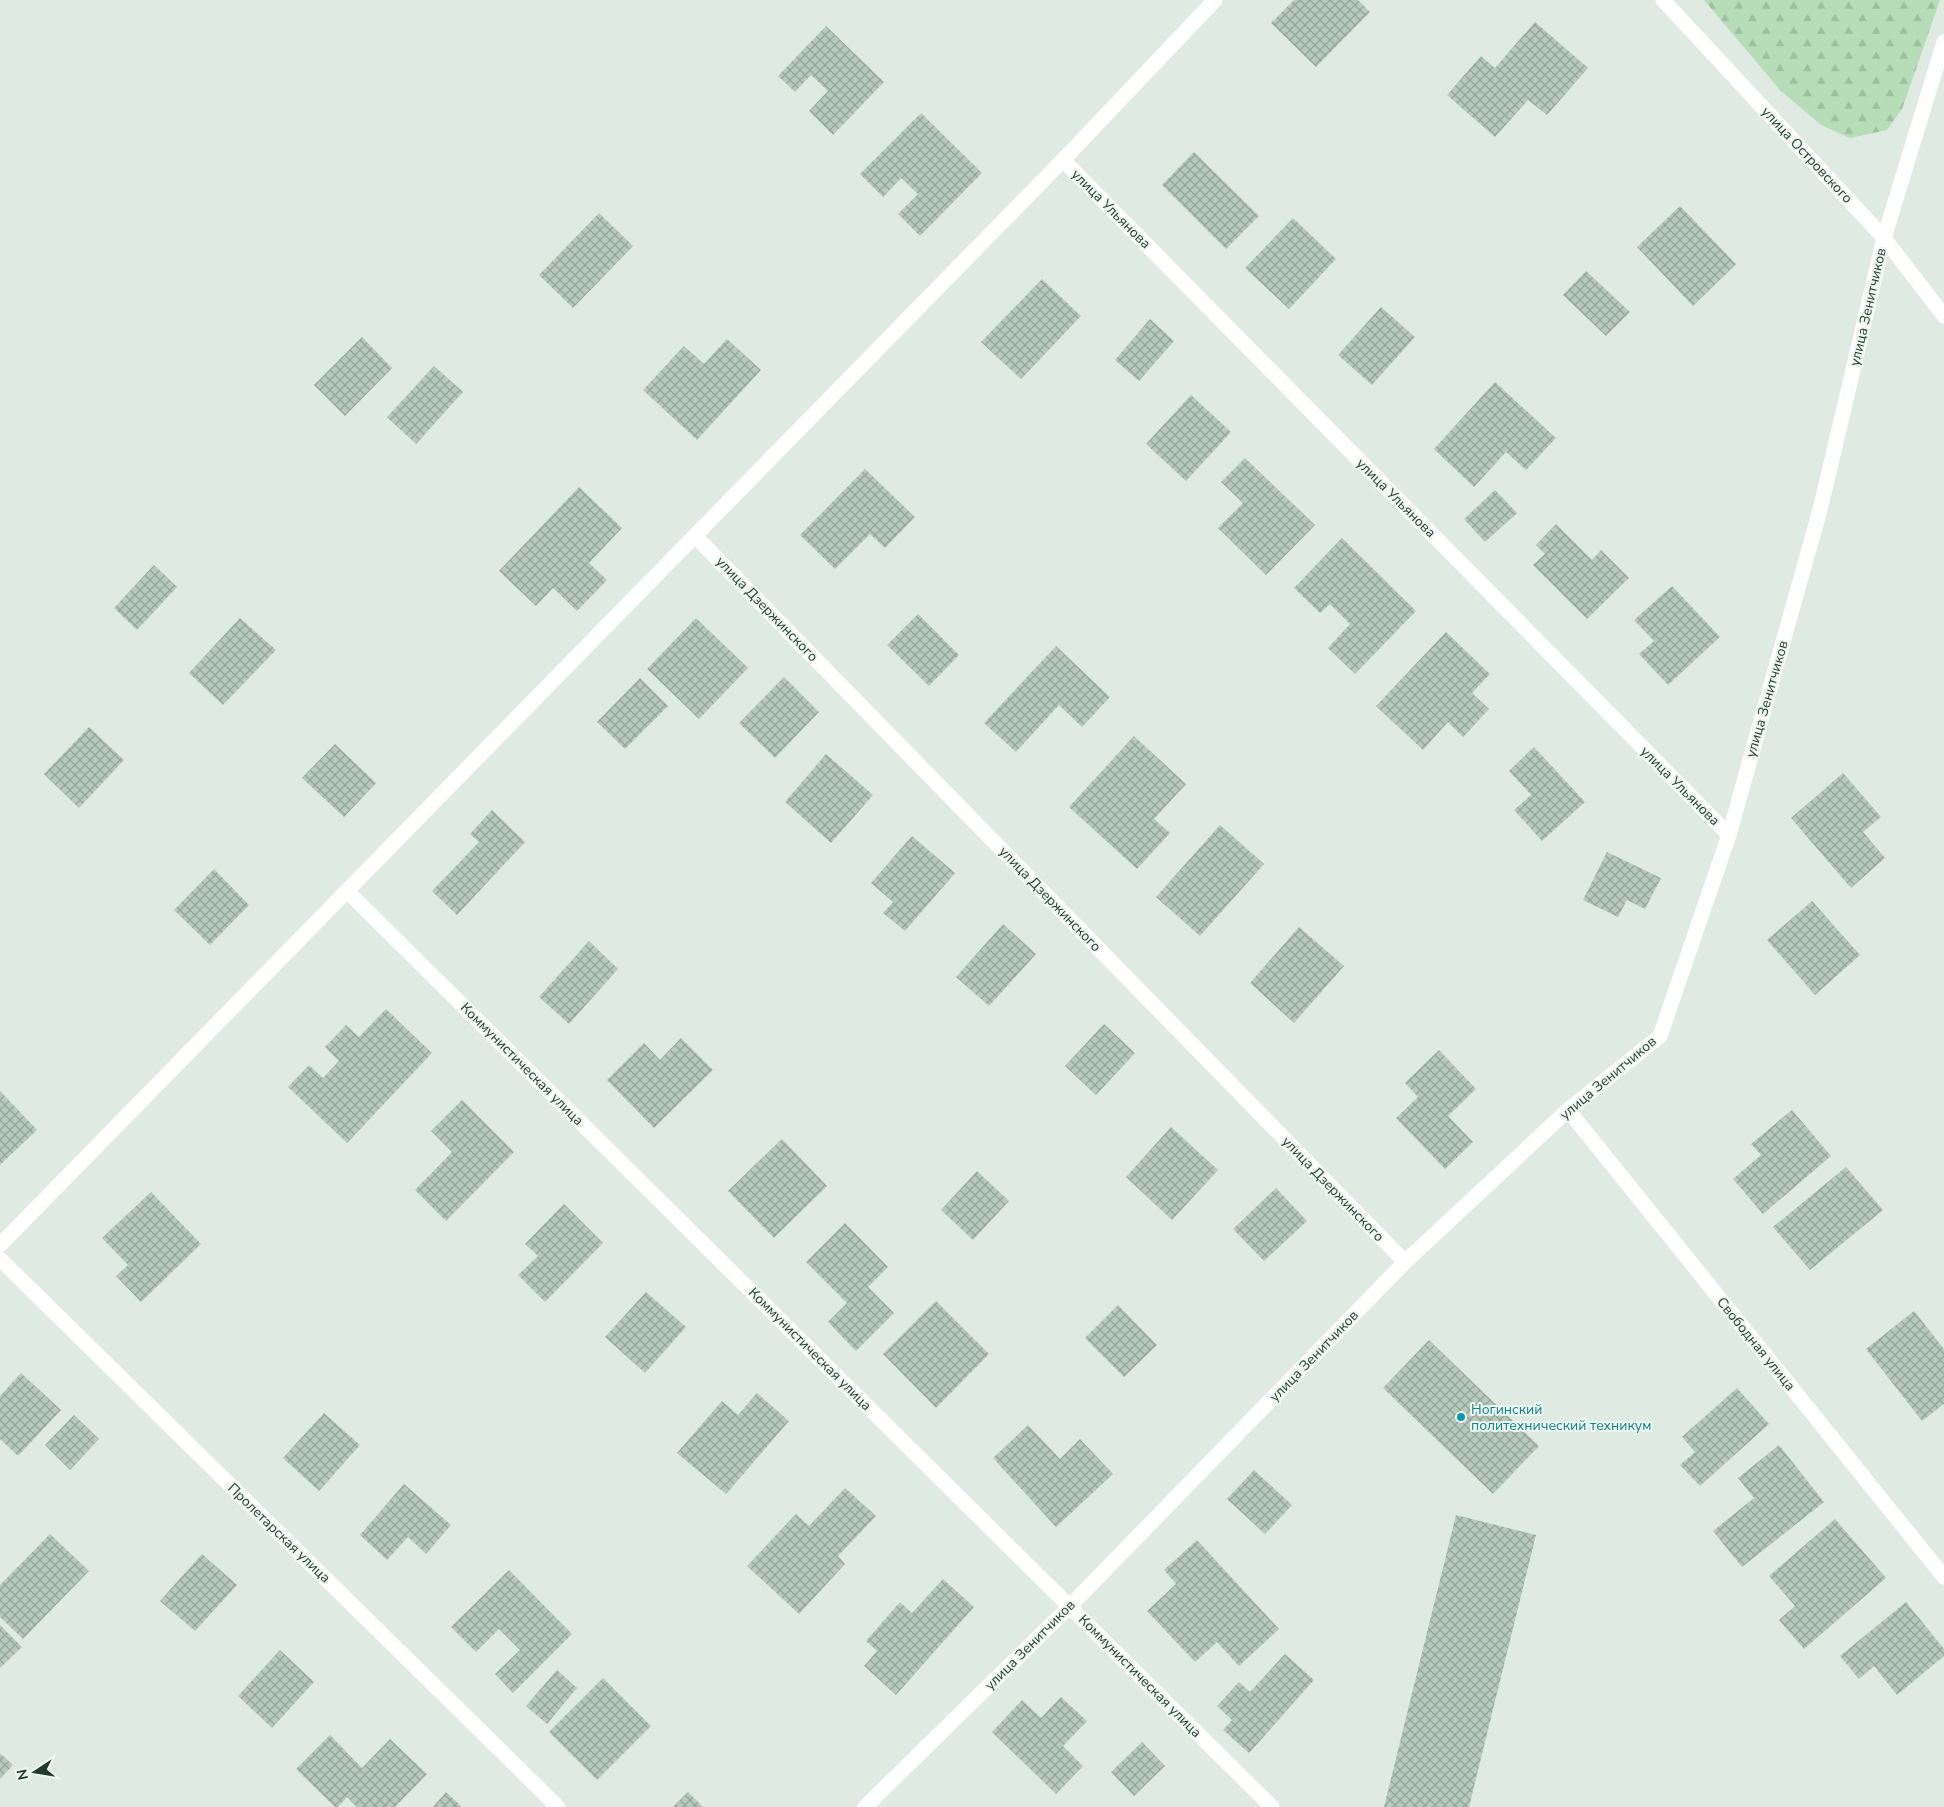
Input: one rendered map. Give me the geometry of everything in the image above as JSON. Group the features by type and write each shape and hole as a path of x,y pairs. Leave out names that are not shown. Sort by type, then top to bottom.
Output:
{"street":[{"path":"0,1245 1063,160 1214,0"},
{"name":"улица Островского","path":"1662,0 1884,238 1944,316"},
{"name":"улица Зенитчиков","path":"865,1807 1070,1606 1405,1262 1568,1110 1660,1036 1729,835 1821,506 1884,238 1944,42"},
{"name":"улица Ульянова","path":"1063,160 1729,835"},
{"name":"улица Дзержинского","path":"695,536 1405,1262"},
{"name":"Коммунистическая улица","path":"347,891 1272,1807"},
{"name":"Свободная улица","path":"1568,1110 1944,1577"},
{"name":"Пролетарская улица","path":"0,1259 558,1807"}],"green space":[{"path":"1704,0 1940,0 1902,109 1887,130 1850,138 1821,125 1780,90"}],"building":[{"path":"1294,0 1358,0 1370,12 1316,67 1271,23"},
{"path":"1535,22 1588,68 1547,115 1528,100 1495,137 1447,95 1481,56 1495,68"},
{"path":"826,26 884,82 833,135 809,111 828,91 811,75 795,92 778,76"},
{"path":"921,113 982,173 920,236 898,214 918,194 901,178 883,197 860,174"},
{"path":"1194,152 1259,216 1226,249 1162,185"},
{"path":"1680,206 1736,264 1693,306 1637,247"},
{"path":"599,213 633,246 573,308 539,275"},
{"path":"1293,218 1336,259 1289,309 1245,268"},
{"path":"1586,271 1630,312 1606,336 1563,295"},
{"path":"1042,279 1081,316 1021,379 981,342"},
{"path":"1381,307 1415,337 1372,385 1338,355"},
{"path":"1150,319 1174,341 1139,381 1115,360"},
{"path":"362,337 392,368 345,416 314,385"},
{"path":"727,339 761,370 697,440 643,390 684,346 704,364"},
{"path":"434,366 463,392 416,444 387,417"},
{"path":"1495,382 1556,438 1526,470 1506,452 1474,487 1434,449"},
{"path":"1191,395 1231,432 1186,481 1146,444"},
{"path":"1245,458 1315,525 1266,575 1218,528 1243,503 1221,482"},
{"path":"865,469 915,517 885,548 870,534 835,569 800,535"},
{"path":"579,487 622,528 589,563 607,580 577,611 553,588 536,606 499,571"},
{"path":"1495,490 1517,513 1485,542 1464,519"},
{"path":"1556,524 1592,560 1601,550 1629,578 1587,619 1533,565 1545,554 1536,545"},
{"path":"1342,538 1416,611 1355,674 1328,648 1350,624 1330,604 1320,613 1294,588"},
{"path":"154,565 177,587 137,630 114,608"},
{"path":"1672,586 1720,637 1668,685 1639,654 1654,641 1634,620"},
{"path":"918,614 959,655 929,686 887,645"},
{"path":"240,618 276,650 223,705 189,673"},
{"path":"696,618 748,668 699,719 647,669"},
{"path":"1446,632 1490,674 1472,693 1489,709 1463,737 1448,722 1423,750 1376,706"},
{"path":"1056,646 1110,697 1082,727 1059,705 1016,752 984,723"},
{"path":"784,677 819,712 775,758 739,723"},
{"path":"640,678 668,706 625,749 597,722"},
{"path":"89,727 124,760 79,808 44,774"},
{"path":"1134,736 1186,784 1154,819 1170,833 1137,869 1069,807"},
{"path":"335,744 376,783 344,817 302,778"},
{"path":"1534,747 1585,802 1542,841 1514,810 1531,795 1509,771"},
{"path":"826,754 873,795 831,843 785,802"},
{"path":"1843,773 1881,817 1863,832 1885,858 1851,888 1791,818"},
{"path":"492,810 525,842 457,915 432,891 479,842 470,834"},
{"path":"1220,825 1264,864 1200,936 1156,897"},
{"path":"912,836 955,873 905,931 883,913 893,902 871,883"},
{"path":"1607,852 1661,878 1645,909 1627,900 1618,917 1583,900"},
{"path":"214,869 249,905 210,945 174,910"},
{"path":"1812,901 1860,955 1815,995 1767,940"},
{"path":"1003,924 1036,954 989,1006 956,977"},
{"path":"1299,927 1344,966 1294,1023 1250,983"},
{"path":"589,941 618,969 569,1024 539,997"},
{"path":"386,1009 432,1053 347,1143 288,1087 309,1065 323,1078 339,1061 325,1047 346,1025 359,1037"},
{"path":"1104,1024 1135,1053 1096,1095 1065,1066"},
{"path":"681,1038 713,1070 654,1128 607,1080 644,1043 660,1060"},
{"path":"1439,1050 1476,1089 1448,1116 1473,1142 1445,1169 1396,1118 1418,1097 1405,1083"},
{"path":"0,1091 37,1130 0,1165"},
{"path":"462,1100 514,1152 446,1221 415,1190 452,1152 431,1131"},
{"path":"1792,1110 1831,1156 1763,1214 1733,1179 1761,1155 1751,1144"},
{"path":"1171,1127 1218,1170 1172,1220 1126,1177"},
{"path":"782,1139 827,1186 774,1238 728,1191"},
{"path":"1846,1167 1883,1210 1810,1270 1773,1227"},
{"path":"977,1171 1009,1201 973,1240 941,1210"},
{"path":"1276,1188 1307,1221 1264,1261 1233,1229"},
{"path":"151,1192 201,1244 141,1302 116,1276 128,1265 102,1238"},
{"path":"564,1204 603,1243 545,1302 518,1275 538,1256 525,1244"},
{"path":"845,1223 888,1267 868,1287 894,1313 856,1351 828,1322 847,1303 806,1262"},
{"path":"646,1292 686,1327 645,1373 605,1337"},
{"path":"936,1301 989,1354 936,1408 883,1354"},
{"path":"1118,1305 1157,1345 1124,1377 1085,1338"},
{"path":"1914,1311 1944,1349 1944,1404 1922,1421 1866,1349"},
{"name":"Ногинский политехнический техникум","path":"1429,1340 1539,1446 1493,1494 1383,1388"},
{"path":"21,1373 61,1410 18,1456 0,1439 0,1396"},
{"path":"1737,1388 1769,1424 1700,1486 1680,1465 1695,1452 1682,1437"},
{"path":"757,1393 789,1421 726,1494 677,1453 722,1401 738,1415"},
{"path":"324,1413 360,1445 319,1491 283,1458"},
{"path":"74,1415 99,1439 70,1470 45,1445"},
{"path":"1028,1425 1060,1459 1080,1439 1113,1474 1056,1527 993,1458"},
{"path":"1779,1445 1824,1502 1742,1567 1713,1531 1754,1498 1738,1478"},
{"path":"1254,1470 1292,1505 1265,1534 1227,1499"},
{"path":"404,1484 451,1525 426,1554 408,1537 387,1560 360,1535"},
{"path":"845,1488 876,1516 838,1556 845,1564 799,1614 747,1566 796,1514 809,1526"},
{"path":"1456,1515 1536,1535 1469,1807 1384,1807"},
{"path":"1835,1519 1886,1578 1804,1649 1779,1620 1795,1606 1769,1576"},
{"path":"50,1534 89,1571 23,1639 0,1617 0,1585"},
{"path":"1197,1540 1279,1629 1239,1666 1217,1642 1195,1662 1147,1611 1176,1584 1164,1570"},
{"path":"202,1554 237,1585 195,1631 160,1601"},
{"path":"509,1570 572,1634 513,1693 495,1674 520,1650 499,1629 476,1652 451,1627"},
{"path":"943,1579 974,1607 896,1695 864,1666 877,1651 866,1641 900,1602 912,1613"},
{"path":"1906,1602 1944,1649 1944,1656 1897,1695 1874,1666 1859,1679 1840,1656"},
{"path":"0,1625 22,1647 0,1668"},
{"path":"280,1650 314,1682 272,1728 238,1696"},
{"path":"1285,1654 1314,1680 1249,1753 1223,1730 1232,1720 1217,1706 1239,1682 1250,1692"},
{"path":"557,1670 577,1688 547,1724 526,1706"},
{"path":"603,1678 651,1726 597,1780 549,1732"},
{"path":"1061,1697 1087,1721 1063,1746 1083,1766 1056,1794 992,1732 1022,1700 1041,1718"},
{"path":"330,1735 362,1768 390,1739 427,1774 395,1807 357,1807 347,1797 338,1807 335,1807 296,1769"},
{"path":"1142,1742 1165,1766 1134,1796 1111,1772"},
{"path":"0,1753 13,1765 0,1779"},
{"path":"446,1792 462,1807 433,1807"},
{"path":"688,1792 703,1807 673,1807"}],"place":[{"name":"Ногинский политехнический техникум","path":"1461,1417"}]}
